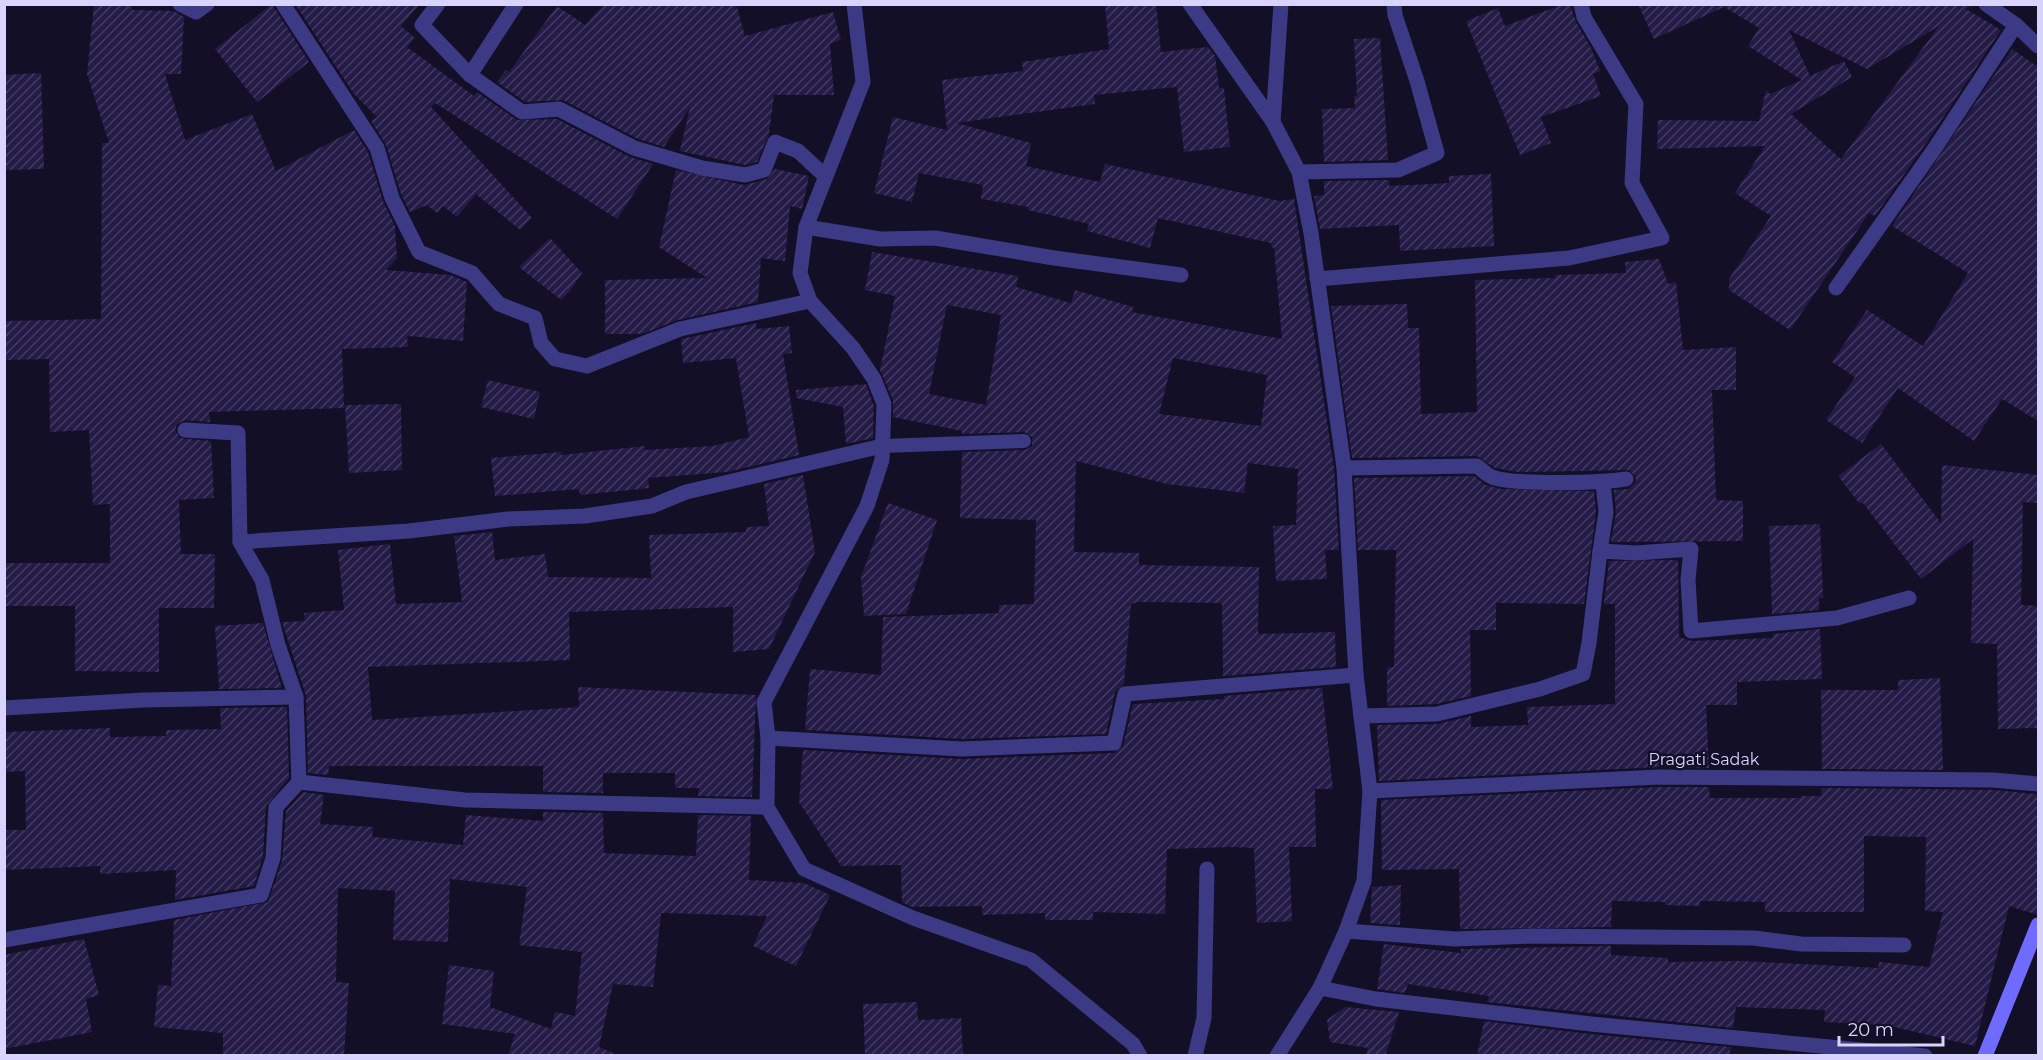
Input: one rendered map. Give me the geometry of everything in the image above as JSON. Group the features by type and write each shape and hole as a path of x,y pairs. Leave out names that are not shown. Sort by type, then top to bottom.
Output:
{"main road":[{"path":"1985,1056 2038,925"}],"street":[{"path":"180,4 195,12 207,4"},
{"path":"283,4 377,147 392,198 419,252 471,273 499,304 535,318 541,343 555,359 587,366 680,329 810,301"},
{"path":"438,4 422,25 470,75 522,112 559,109 634,148 702,168 745,175 764,170 775,142 798,151 824,175"},
{"path":"470,75 516,4"},
{"path":"854,4 862,82 824,175 806,227 800,273 810,301 853,348 874,379 884,404 882,460 867,506 764,702 768,738 767,807 804,868 913,918 1031,960 1133,1044 1140,1056"},
{"path":"1190,4 1274,122 1299,172 1344,468 1356,675 1370,790 1364,881 1346,931 1320,988 1277,1056"},
{"path":"1274,122 1281,4"},
{"path":"1299,172 1398,170 1437,153 1395,15 1394,4"},
{"path":"1317,279 1569,258 1662,238 1632,183 1636,104 1584,16 1581,4"},
{"path":"1986,4 2016,25 2038,46"},
{"path":"1836,288 1935,148 2016,25"},
{"path":"806,227 880,239 935,238 1054,258 1181,275"},
{"path":"4,940 261,895 273,858 276,807 299,782 296,696 278,645 262,580 240,542 238,433 186,430"},
{"path":"240,542 409,531 508,519 585,516 652,506 686,492 882,447"},
{"path":"1344,468 1477,466 1492,477 1603,483 1626,479"},
{"path":"1361,716 1437,714 1540,689 1583,674 1591,631 1606,512 1603,483"},
{"path":"1600,551 1636,553 1691,549 1688,580 1691,631 1837,618 1909,598"},
{"path":"768,738 962,749 1114,743 1125,694 1356,675"},
{"path":"4,708 144,700 296,696"},
{"name":"Pragati Sadak","path":"1370,790 1584,778 1670,777 1993,780 2038,784"},
{"path":"299,782 465,800 767,807"},
{"path":"1195,1056 1204,1018 1207,869"},
{"path":"1346,931 1455,939 1532,936 1754,938 1802,944 1904,945"},
{"path":"1320,988 1376,999 1591,1024 1925,1056"}],"lane":[{"path":"882,447 1024,441"}],"building":[{"path":"94,4 132,4 132,10 174,11 184,17 181,74 165,74 185,140 252,114 276,171 354,130 368,152 383,201 395,226 397,258 386,270 450,275 467,282 463,341 407,336 408,347 342,349 344,408 209,412 210,422 185,420 177,424 175,430 180,438 211,441 214,498 179,500 181,554 215,554 214,608 159,608 159,672 75,671 75,606 4,606 4,563 110,563 110,504 93,505 89,430 50,432 49,359 4,360 4,321 101,319 102,143 109,143 87,74"},
{"path":"272,4 309,62 257,102 215,49"},
{"path":"295,4 420,4 401,26 415,38 407,47 474,96 477,92 517,120 557,119 630,157 653,164 617,219 435,103 431,107 532,218 520,230 476,194 457,217 443,206 437,213 427,205 410,212 401,194 386,145 371,121 377,117 354,94"},
{"path":"604,4 736,4 745,36 833,12 841,40 830,44 834,95 774,95 769,134 757,162 745,165 680,151 690,107 664,147 638,139 563,100 525,102 497,82 506,70 509,72 557,6 585,25"},
{"path":"1105,4 1156,4 1161,52 1208,47 1215,56 1219,88 1224,88 1230,147 1184,152 1177,87 1094,95 1095,104 956,123 1031,143 1026,166 1100,182 1105,164 1280,201 1294,199 1334,469 1339,550 1325,550 1327,579 1276,581 1273,526 1296,525 1298,469 1248,463 1244,493 1167,484 1076,461 1074,552 1139,553 1139,565 1259,567 1258,634 1335,632 1336,667 1223,676 1222,603 1138,602 1131,604 1124,684 1115,692 1106,734 962,739 805,730 810,669 881,675 883,617 999,613 999,605 1034,604 1036,520 960,518 962,452 1025,450 1032,446 1032,437 1024,432 962,434 962,431 893,417 893,400 880,370 895,296 865,290 872,252 1018,276 1016,287 1071,303 1075,290 1133,307 1132,312 1282,339 1274,247 1272,248 1271,243 1158,218 1150,248 1087,231 1089,224 1028,210 1028,207 981,199 983,185 919,173 912,202 874,193 893,117 947,130 942,80 1023,71 1022,62 1109,49","holes":["947,305 1001,315 986,405 929,394","1173,358 1267,375 1261,426 1159,414"]},
{"path":"1564,4 1570,4 1576,22 1591,48 1600,71 1593,74 1601,96 1541,117 1551,143 1520,155 1466,21 1498,8 1505,26"},
{"path":"1638,4 1974,4 1966,9 2001,30 1875,216 1869,213 1790,330 1729,290 1729,279 1771,216 1735,193 1765,146 1657,149 1658,120 1759,121 1766,90 1770,94 1802,80 1748,46 1759,28 1724,7 1654,39","holes":["1939,26 1841,159 1791,114 1852,77 1844,61 1810,76 1789,30 1867,69"]},
{"path":"1380,38 1388,160 1324,162 1322,109 1355,108 1354,96 1357,96 1354,39"},
{"path":"2012,49 2038,67 2038,421 2002,399 1974,441 1898,388 1862,443 1826,420 1855,377 1832,362 1867,310 1923,346 1968,273 1892,226"},
{"path":"41,73 44,169 4,170 4,75"},
{"path":"775,169 809,176 802,209 790,206 785,261 761,258 758,302 678,320 642,334 605,334 605,280 707,278 659,247 676,170 744,185 767,179"},
{"path":"1491,174 1494,246 1400,251 1399,225 1320,229 1314,196 1324,195 1324,181 1389,180 1389,186 1449,183 1449,176"},
{"path":"550,238 582,273 561,300 519,267"},
{"path":"1659,259 1668,284 1676,282 1683,350 1736,347 1736,390 1712,390 1716,500 1743,501 1743,541 1611,542 1616,513 1614,490 1628,489 1635,483 1636,477 1629,470 1518,472 1495,468 1477,456 1352,458 1331,306 1407,304 1408,328 1419,328 1421,414 1477,412 1475,280 1626,273 1625,262"},
{"path":"756,323 756,329 789,326 792,353 783,354 799,455 727,472 648,478 649,488 580,495 579,489 495,496 491,458 561,452 561,455 645,446 645,450 713,446 749,437 736,358 683,363 681,339"},
{"path":"488,380 540,392 534,419 481,407"},
{"path":"866,384 874,406 873,438 846,444 843,407 796,398 796,390"},
{"path":"401,404 402,470 349,473 345,405"},
{"path":"1881,444 1941,523 1942,465 2038,475 2038,503 2023,502 2021,605 2038,606 2038,728 1998,729 1997,644 1971,643 1973,539 1921,579 1863,503 1859,503 1838,476"},
{"path":"803,475 815,552 769,649 733,652 733,607 569,612 570,660 368,667 372,720 579,707 578,687 756,695 752,797 698,796 699,788 675,788 675,773 603,773 603,793 543,792 543,766 329,766 328,775 308,773 306,696 282,622 305,621 304,613 344,610 338,550 390,544 396,604 462,602 454,536 492,532 495,560 545,554 548,577 651,578 649,535 746,532 746,527 769,526 764,484"},
{"path":"1474,476 1486,485 1501,489 1594,491 1596,512 1584,604 1496,603 1496,630 1470,630 1471,696 1436,704 1387,706 1387,667 1394,667 1396,550 1358,550 1354,478"},
{"path":"888,503 937,520 906,614 864,616 861,577"},
{"path":"1820,524 1823,598 1819,598 1819,610 1772,614 1769,526"},
{"path":"1678,560 1679,637 1692,641 1773,638 1773,634 1820,629 1822,679 1737,682 1737,705 1706,705 1709,768 1659,767 1379,781 1377,725 1437,724 1471,716 1471,727 1528,725 1527,707 1615,704 1615,604 1604,604 1609,561"},
{"path":"263,623 282,688 219,689 215,626"},
{"path":"1940,678 1943,770 1822,769 1821,690 1898,690 1898,680"},
{"path":"1322,688 1333,789 1315,789 1316,847 1289,847 1292,921 1257,923 1254,848 1234,847 1167,849 1165,914 1093,912 1093,920 1045,920 1045,913 982,915 982,906 912,907 902,902 901,865 841,866 799,802 803,750 962,759 1114,753 1123,746 1133,704 1224,699 1224,696"},
{"path":"287,707 289,778 266,806 263,856 254,886 175,900 176,870 100,874 100,866 4,870 4,830 26,830 25,771 4,772 4,732 110,728 110,737 166,736 166,730 221,729 220,708"},
{"path":"1659,787 1709,787 1710,798 1801,798 1801,796 1821,796 1822,788 1993,790 2038,794 2038,915 2009,906 1975,1046 1886,1025 1824,1022 1825,1010 1736,1007 1733,1028 1487,1002 1489,996 1408,984 1405,993 1377,989 1384,944 1461,953 1461,949 1611,946 1611,955 1668,958 1668,962 1743,961 1878,968 1879,962 1929,967 1943,912 1925,911 1926,837 1864,836 1864,912 1765,912 1765,902 1700,901 1700,906 1665,905 1665,902 1612,901 1611,927 1460,929 1459,869 1382,870 1381,800"},
{"path":"303,792 324,795 320,824 373,827 372,837 463,845 466,815 543,821 543,812 603,813 604,853 696,856 698,815 751,816 749,880 804,883 830,895 796,966 753,946 767,916 661,913 653,987 613,984 599,1047 613,1053 613,1056 508,1056 515,1034 442,1024 449,965 494,971 490,1007 551,1029 555,1012 575,1016 582,952 519,945 527,887 450,879 448,942 393,940 395,891 338,888 336,982 349,983 344,1056 223,1056 223,1033 154,1027 158,985 171,986 174,920 268,902 282,861 286,811"},
{"path":"1401,885 1400,925 1370,923 1372,887"},
{"path":"84,939 99,995 86,999 92,1032 4,1049 4,955"},
{"path":"917,1002 918,1020 961,1018 963,1056 865,1056 863,1004"},
{"path":"1345,1007 1399,1012 1385,1056 1366,1056 1368,1048 1330,1042 1327,1020"},
{"path":"1484,1021 1590,1034 1731,1047 1729,1056 1477,1056"}]}
